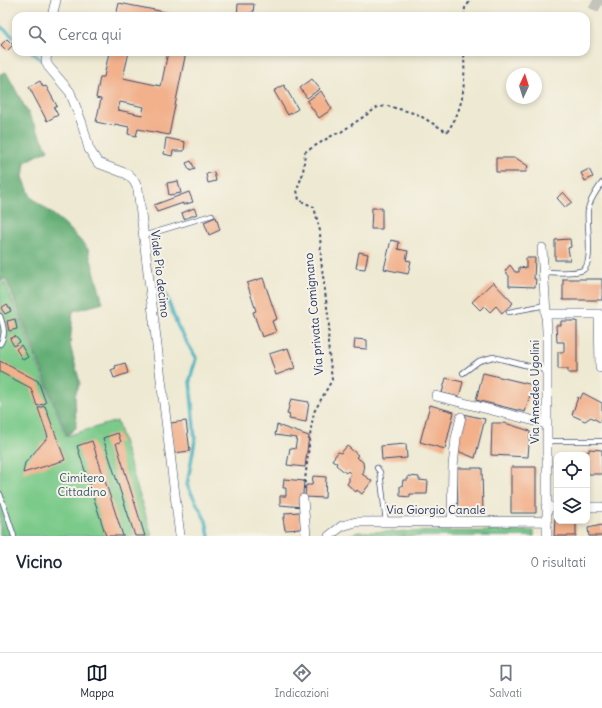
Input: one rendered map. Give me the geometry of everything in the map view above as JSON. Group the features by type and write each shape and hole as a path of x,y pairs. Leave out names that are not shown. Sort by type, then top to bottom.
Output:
{"street":[{"path":"53,12 56,0"},
{"name":"Viale Pio decimo","path":"47,56 46,61 48,66 70,92 82,123 89,149 98,163 127,174 134,181 138,189 180,536"},
{"name":"Via Amedeo Ugolini","path":"542,248 546,303 548,371 546,441 547,536"},
{"path":"546,314 599,314 600,368"},
{"path":"436,396 547,424"},
{"path":"452,522 453,466 456,438 461,417"},
{"path":"303,500 306,536"},
{"path":"546,507 554,507"},
{"path":"590,507 602,507"},
{"name":"Via Giorgio Canale","path":"329,536 342,526 356,522 547,521"}],"lane":[{"path":"544,272 577,272 584,270 587,266 589,259 587,221 588,208 602,183"},
{"path":"143,236 212,215"},
{"path":"509,312 541,306 546,303"},
{"path":"0,316 4,326 4,335 0,344"},
{"path":"463,372 480,361 493,357 548,371"},
{"path":"546,441 602,441"},
{"path":"377,468 380,472 386,522"},
{"path":"0,494 14,536"}],"path":[{"path":"464,12 465,8 471,0"},
{"name":"Via privata Comignano","path":"303,500 305,472 314,412 332,380 328,344 329,323 321,260 320,232 314,207 300,200 296,190 303,173 305,152 333,134 341,132 378,108 388,106 417,114 447,132 461,107 465,73 464,56"}],"green space":[{"path":"6,72 48,150 25,162 23,177 31,197 65,224 88,249 103,303 73,311 70,345 80,383 75,395 76,428 67,435 6,279 0,281 0,74"},
{"name":"Cimitero Cittadino","path":"5,282 66,436 117,421 152,536 0,536 0,284"},
{"path":"534,531 534,536 346,536 358,532"}],"building":[{"path":"119,3 165,12 117,12"},
{"path":"238,4 254,4 253,12 237,12"},
{"path":"7,39 12,46 7,51 1,45"},
{"path":"108,56 128,56 123,78 161,86 167,56 185,56 169,135 138,129 136,136 128,134 129,127 96,122 101,99 96,98 100,77 104,77","holes":["120,102 144,107 142,115 118,110"]},
{"path":"312,79 320,89 307,98 300,88"},
{"path":"40,81 43,87 46,86 57,106 54,108 58,115 47,121 29,87"},
{"path":"284,85 298,109 288,115 274,91"},
{"path":"321,91 332,109 319,118 307,101"},
{"path":"166,138 185,142 184,151 173,151 172,156 164,154"},
{"path":"496,158 516,158 528,166 526,172 496,172"},
{"path":"191,161 195,169 190,171 186,163"},
{"path":"589,169 593,177 585,181 581,173"},
{"path":"214,172 216,181 208,183 206,174"},
{"path":"178,181 181,193 169,195 167,183"},
{"path":"189,192 193,202 183,205 183,203 157,212 154,205"},
{"path":"563,192 572,202 565,207 557,198"},
{"path":"194,208 197,214 184,219 182,213"},
{"path":"372,208 382,208 382,229 371,229"},
{"path":"216,217 220,230 209,235 204,222"},
{"path":"570,239 571,247 568,248 570,260 555,260 555,240"},
{"path":"391,240 399,242 398,249 408,251 406,260 411,261 408,274 384,269"},
{"path":"359,252 368,254 365,269 356,268"},
{"path":"526,258 535,258 535,287 509,286 509,276 505,271 510,265 515,272 519,272 519,267 526,268"},
{"path":"263,278 277,319 272,321 276,332 262,337 253,312 256,311 247,283"},
{"path":"563,279 602,279 602,300 563,300"},
{"path":"493,282 513,303 502,313 496,306 490,312 484,306 480,310 472,302"},
{"path":"7,304 11,311 5,314 1,308"},
{"path":"15,319 17,329 9,331 7,321"},
{"path":"561,321 577,321 577,373 568,373 568,369 558,369 558,352 564,352 564,342 557,342 556,325 561,325"},
{"path":"15,336 20,342 14,346 10,339"},
{"path":"355,339 367,340 367,349 354,348"},
{"path":"21,345 28,357 23,360 16,349"},
{"path":"288,348 295,368 276,375 269,354"},
{"path":"0,361 38,381 46,403 37,406 31,388 0,372"},
{"path":"125,363 128,373 114,378 111,370 116,368 115,366"},
{"path":"483,373 533,385 525,412 476,400"},
{"path":"446,378 463,382 459,397 442,393"},
{"path":"583,393 602,403 602,417 600,422 591,417 585,421 572,415 578,397 580,399"},
{"path":"291,399 309,402 306,422 289,419 290,415 287,414"},
{"path":"430,405 454,412 445,449 420,442"},
{"path":"45,406 65,460 23,473 25,463 48,437 38,408"},
{"path":"463,414 485,419 475,458 455,450"},
{"path":"186,421 190,451 174,453 170,423"},
{"path":"492,423 505,423 530,431 528,457 491,455"},
{"path":"277,425 309,436 305,467 287,465 290,448 295,449 297,438 275,435"},
{"path":"118,433 121,442 116,443 145,536 135,536 103,438"},
{"path":"92,441 123,536 106,536 77,446"},
{"path":"406,444 407,458 382,460 381,446"},
{"path":"347,446 358,455 356,457 363,462 364,471 362,474 372,481 362,494 357,490 356,492 347,484 351,474 348,471 346,473 336,465 337,463 332,460 338,452 341,453"},
{"path":"589,449 602,450 602,474 590,474"},
{"path":"511,467 536,467 536,513 511,513"},
{"path":"457,468 482,468 483,513 458,513"},
{"path":"313,476 326,477 325,498 305,497 306,485 312,485"},
{"path":"408,476 419,477 419,480 428,481 427,494 410,494 410,497 400,496 400,486 402,486 403,480 408,480"},
{"path":"284,479 304,481 302,507 280,505 280,496 286,496 286,488 283,488"},
{"path":"300,512 301,529 285,530 283,518 285,518 285,513"},
{"path":"555,524 576,524 576,536 554,536"},
{"path":"602,525 602,536 589,536 588,528"}],"waterway":[{"path":"0,26 12,36"},
{"path":"36,56 41,60"},
{"path":"162,285 178,327 196,358 190,380 195,440 187,485 206,521 209,536"}],"tunnel":[{"path":"593,0 602,5"}]}
